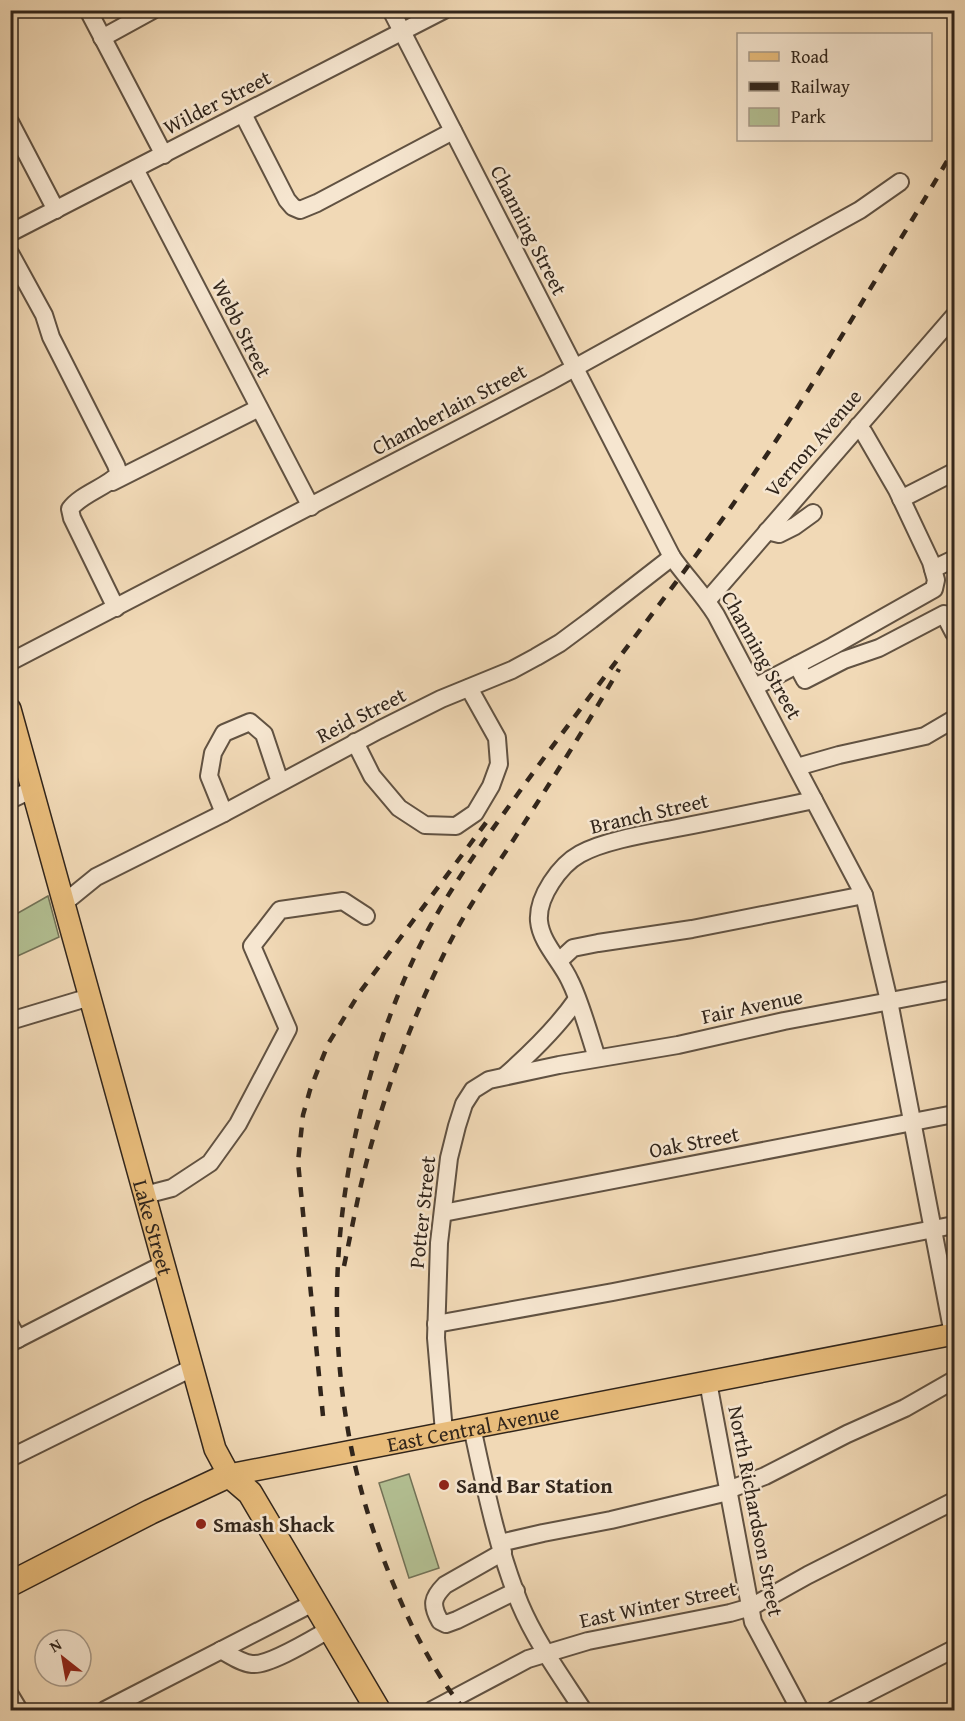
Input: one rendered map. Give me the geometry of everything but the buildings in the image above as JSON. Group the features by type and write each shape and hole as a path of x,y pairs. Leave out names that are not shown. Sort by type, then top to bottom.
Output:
{"highway":[{"name":"East Central Avenue","path":"10,1584 150,1512 229,1475"},
{"name":"Lake Street","path":"229,1475 250,1493 378,1710"}],"main road":[{"name":"Lake Street","path":"10,709 215,1449 229,1475"},
{"name":"East Central Avenue","path":"229,1475 954,1334"}],"street":[{"path":"88,10 164,155"},
{"path":"102,38 153,10"},
{"name":"Channing Street","path":"391,10 672,557 716,615 864,895 889,1001 954,1334"},
{"name":"Wilder Street","path":"10,233 444,10"},
{"path":"243,114 287,200 293,207 300,210 453,131"},
{"path":"10,122 56,210"},
{"name":"Webb Street","path":"135,169 311,507"},
{"name":"Chamberlain Street","path":"10,662 311,507 575,367 860,210 900,182"},
{"path":"10,253 44,315 51,337 116,465 119,474 110,483"},
{"name":"Vernon Avenue","path":"707,601 954,316"},
{"path":"116,608 72,518 70,509 75,502 259,408"},
{"path":"754,687 934,589 936,580 931,562 901,499 858,426"},
{"path":"901,499 954,472"},
{"path":"767,531 779,534 813,513"},
{"name":"Reid Street","path":"64,903 96,877 224,813 355,742 432,704 512,670 560,643 672,557"},
{"path":"933,570 954,559"},
{"path":"797,665 805,680 844,660 879,648 944,614 954,633"},
{"path":"832,646 844,660"},
{"path":"355,742 372,776 399,808 425,825 456,826 475,813 491,786 499,764 497,738 469,688"},
{"path":"797,767 924,736 954,719"},
{"path":"224,813 209,776 213,753 224,733 250,722 264,734 280,783"},
{"path":"10,800 33,789"},
{"name":"Branch Street","path":"597,1058 569,978 540,928 538,916 540,903 556,875 577,855 592,847 814,800"},
{"path":"559,962 573,948 692,929 864,895"},
{"path":"145,1196 172,1188 210,1163 238,1124 288,1029 252,946 280,910 343,901 366,916"},
{"name":"Fair Avenue","path":"559,1065 678,1045 954,989"},
{"path":"10,1022 90,997"},
{"path":"504,1077 527,1057 562,1020 577,999"},
{"name":"Potter Street","path":"444,1432 436,1324 440,1243 449,1158 464,1104 473,1090 489,1080 559,1065"},
{"name":"Oak Street","path":"443,1213 954,1114"},
{"path":"436,1324 614,1292 954,1225"},
{"path":"13,1336 164,1264"},
{"path":"10,1458 192,1368"},
{"path":"516,1591 446,1624 440,1621 433,1610 434,1599 445,1585 501,1548 543,1533 611,1520 728,1491 765,1476 847,1434 905,1408 954,1380"},
{"name":"North Richardson Street","path":"708,1382 753,1622 800,1710"},
{"path":"472,1427 488,1500 520,1605 545,1653 583,1710"},
{"name":"East Winter Street","path":"432,1710 528,1659 545,1653 588,1641 751,1607 808,1575 954,1501"},
{"path":"105,1710 315,1602"},
{"path":"221,1650 238,1660 252,1664 269,1661 330,1629"},
{"path":"834,1710 954,1649"}],"green space":[{"path":"48,896 59,937 11,959 11,917"},
{"path":"409,1474 439,1568 409,1578 379,1483"}],"railway":[{"path":"465,1710 443,1681 424,1650 391,1577 364,1499 346,1418 337,1325 340,1232 354,1141 378,1050 414,958 460,877 543,759 746,485 827,360 954,149"},
{"path":"344,1266 365,1168 382,1107 404,1045 430,984 465,916 568,755 619,669"},
{"path":"323,1416 298,1162 303,1115 328,1044 360,992 491,816"}],"place":[{"name":"Sand Bar Station","path":"444,1485"},
{"name":"Smash Shack","path":"201,1524"}]}
